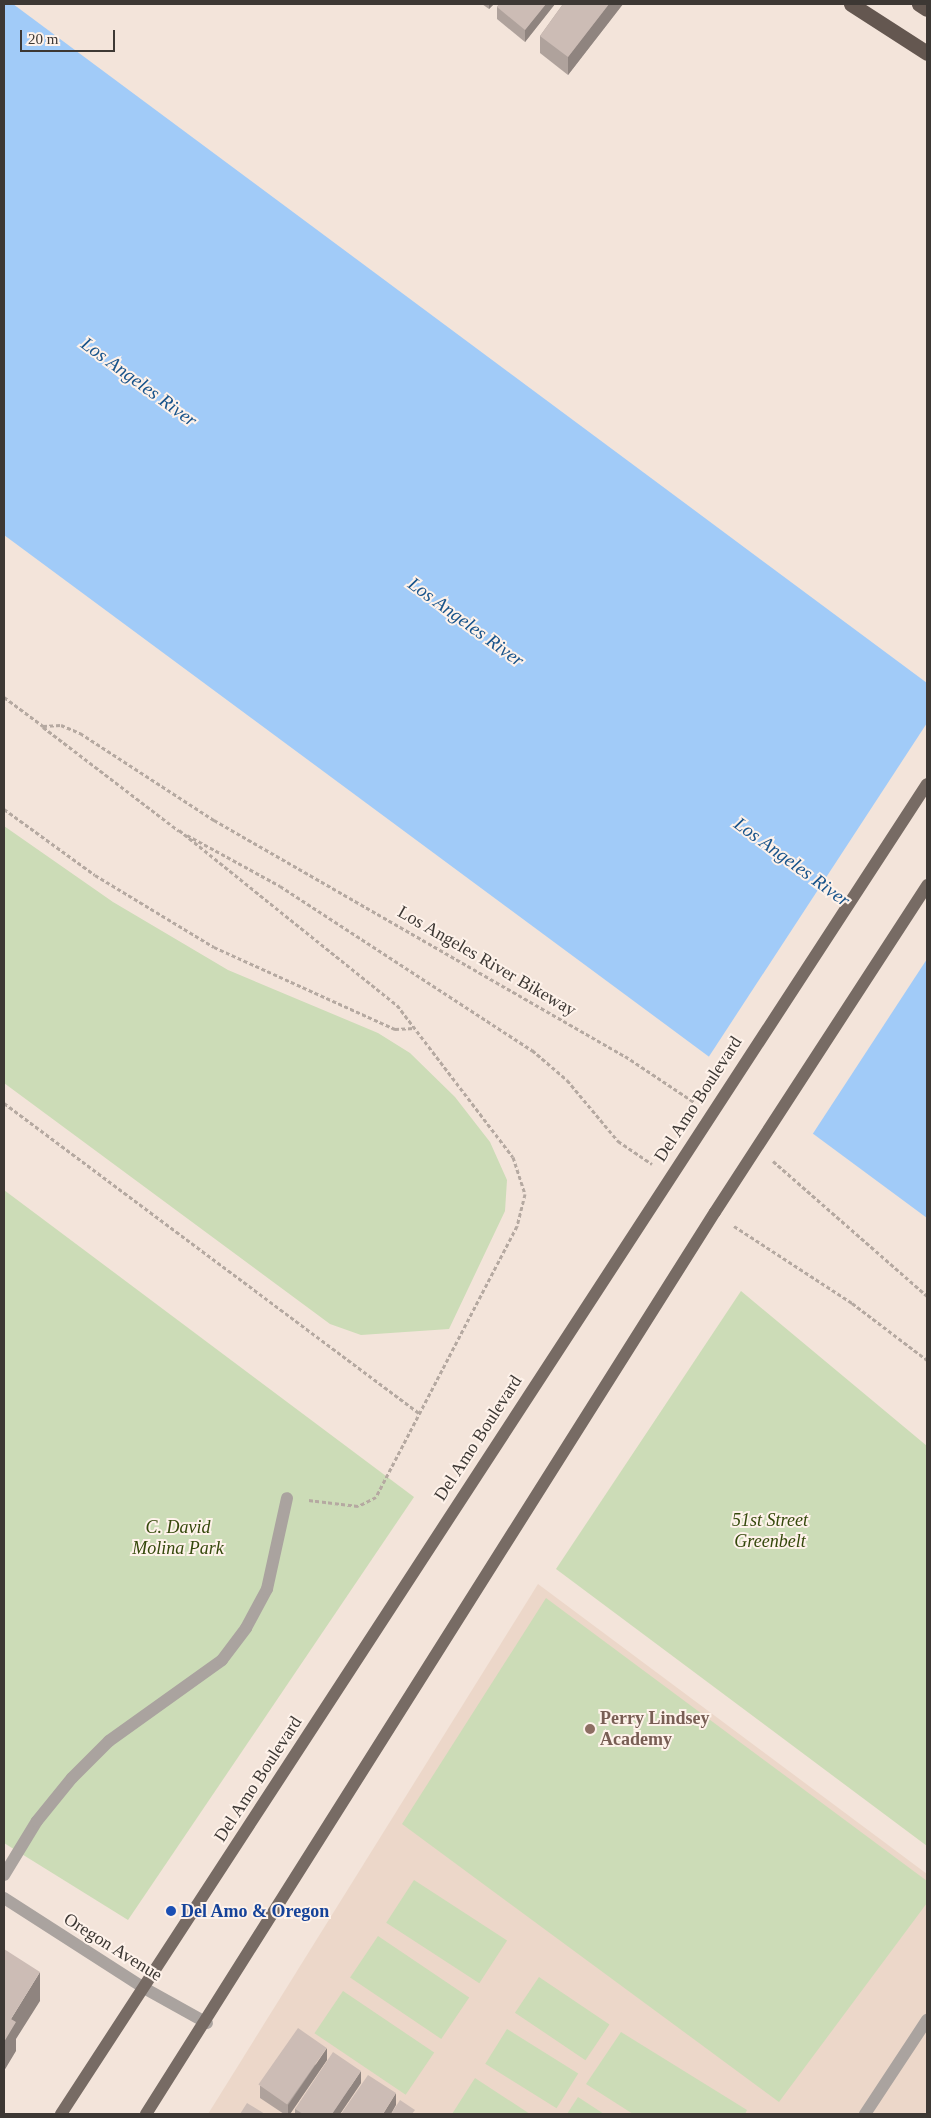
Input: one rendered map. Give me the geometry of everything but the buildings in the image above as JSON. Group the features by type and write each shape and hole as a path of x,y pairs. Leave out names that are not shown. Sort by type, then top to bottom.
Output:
{"highway":[{"path":"851,4 927,53"},
{"path":"919,4 927,9"}],"main road":[{"name":"Del Amo Boulevard","path":"61,2114 686,1149 927,784"},
{"path":"146,2114 207,2023 715,1212 927,885"}],"street":[{"path":"4,1875 38,1821 72,1778 109,1741 222,1660 246,1628 267,1589 287,1498"},
{"name":"Oregon Avenue","path":"4,1898 144,1988 207,2023"},
{"path":"866,2114 927,2020"}],"path":[{"path":"4,697 179,830 397,1005 513,1157 525,1194 518,1226 376,1497 358,1506 287,1498"},
{"name":"Los Angeles River Bikeway","path":"43,726 61,725 80,733 175,796 625,1056 703,1109"},
{"path":"4,809 96,875 214,947 395,1029 415,1028"},
{"path":"179,830 280,886 532,1050 567,1080 618,1142 669,1176"},
{"path":"4,1103 419,1413"},
{"path":"765,1155 927,1296"},
{"path":"715,1212 852,1303 927,1360"}],"shaded area":[{"name":"Perry Lindsey Academy","path":"538,1584 927,1874 927,2114 208,2114"}],"green space":[{"path":"4,826 113,902 228,970 378,1033 410,1053 455,1097 490,1142 507,1180 505,1211 449,1329 361,1335 330,1324 4,1083"},
{"name":"C. David Molina Park","path":"4,1190 414,1497 128,1920 4,1843"},
{"name":"51st Street Greenbelt","path":"741,1291 927,1446 927,1846 556,1569"},
{"path":"546,1598 927,1881 927,1903 779,2102 402,1824"},
{"path":"414,1880 507,1940 479,1983 386,1923"},
{"path":"378,1936 469,1998 441,2039 350,1977"},
{"path":"539,1977 609,2025 585,2060 515,2013"},
{"path":"343,1991 434,2053 406,2095 314,2033"},
{"path":"507,2029 578,2074 557,2108 485,2064"},
{"path":"621,2032 747,2110 745,2114 633,2114 586,2084"},
{"path":"475,2078 530,2114 452,2114"},
{"path":"578,2097 604,2114 567,2114"}],"water":[{"name":"Los Angeles River","path":"4,4 13,4 927,683 927,1218 4,535"}],"pier":[{"path":"927,723 927,959 812,1135 708,1058"}],"place":[{"name":"Perry Lindsey Academy","path":"590,1729"},
{"name":"Del Amo & Oregon","path":"171,1911"}]}
